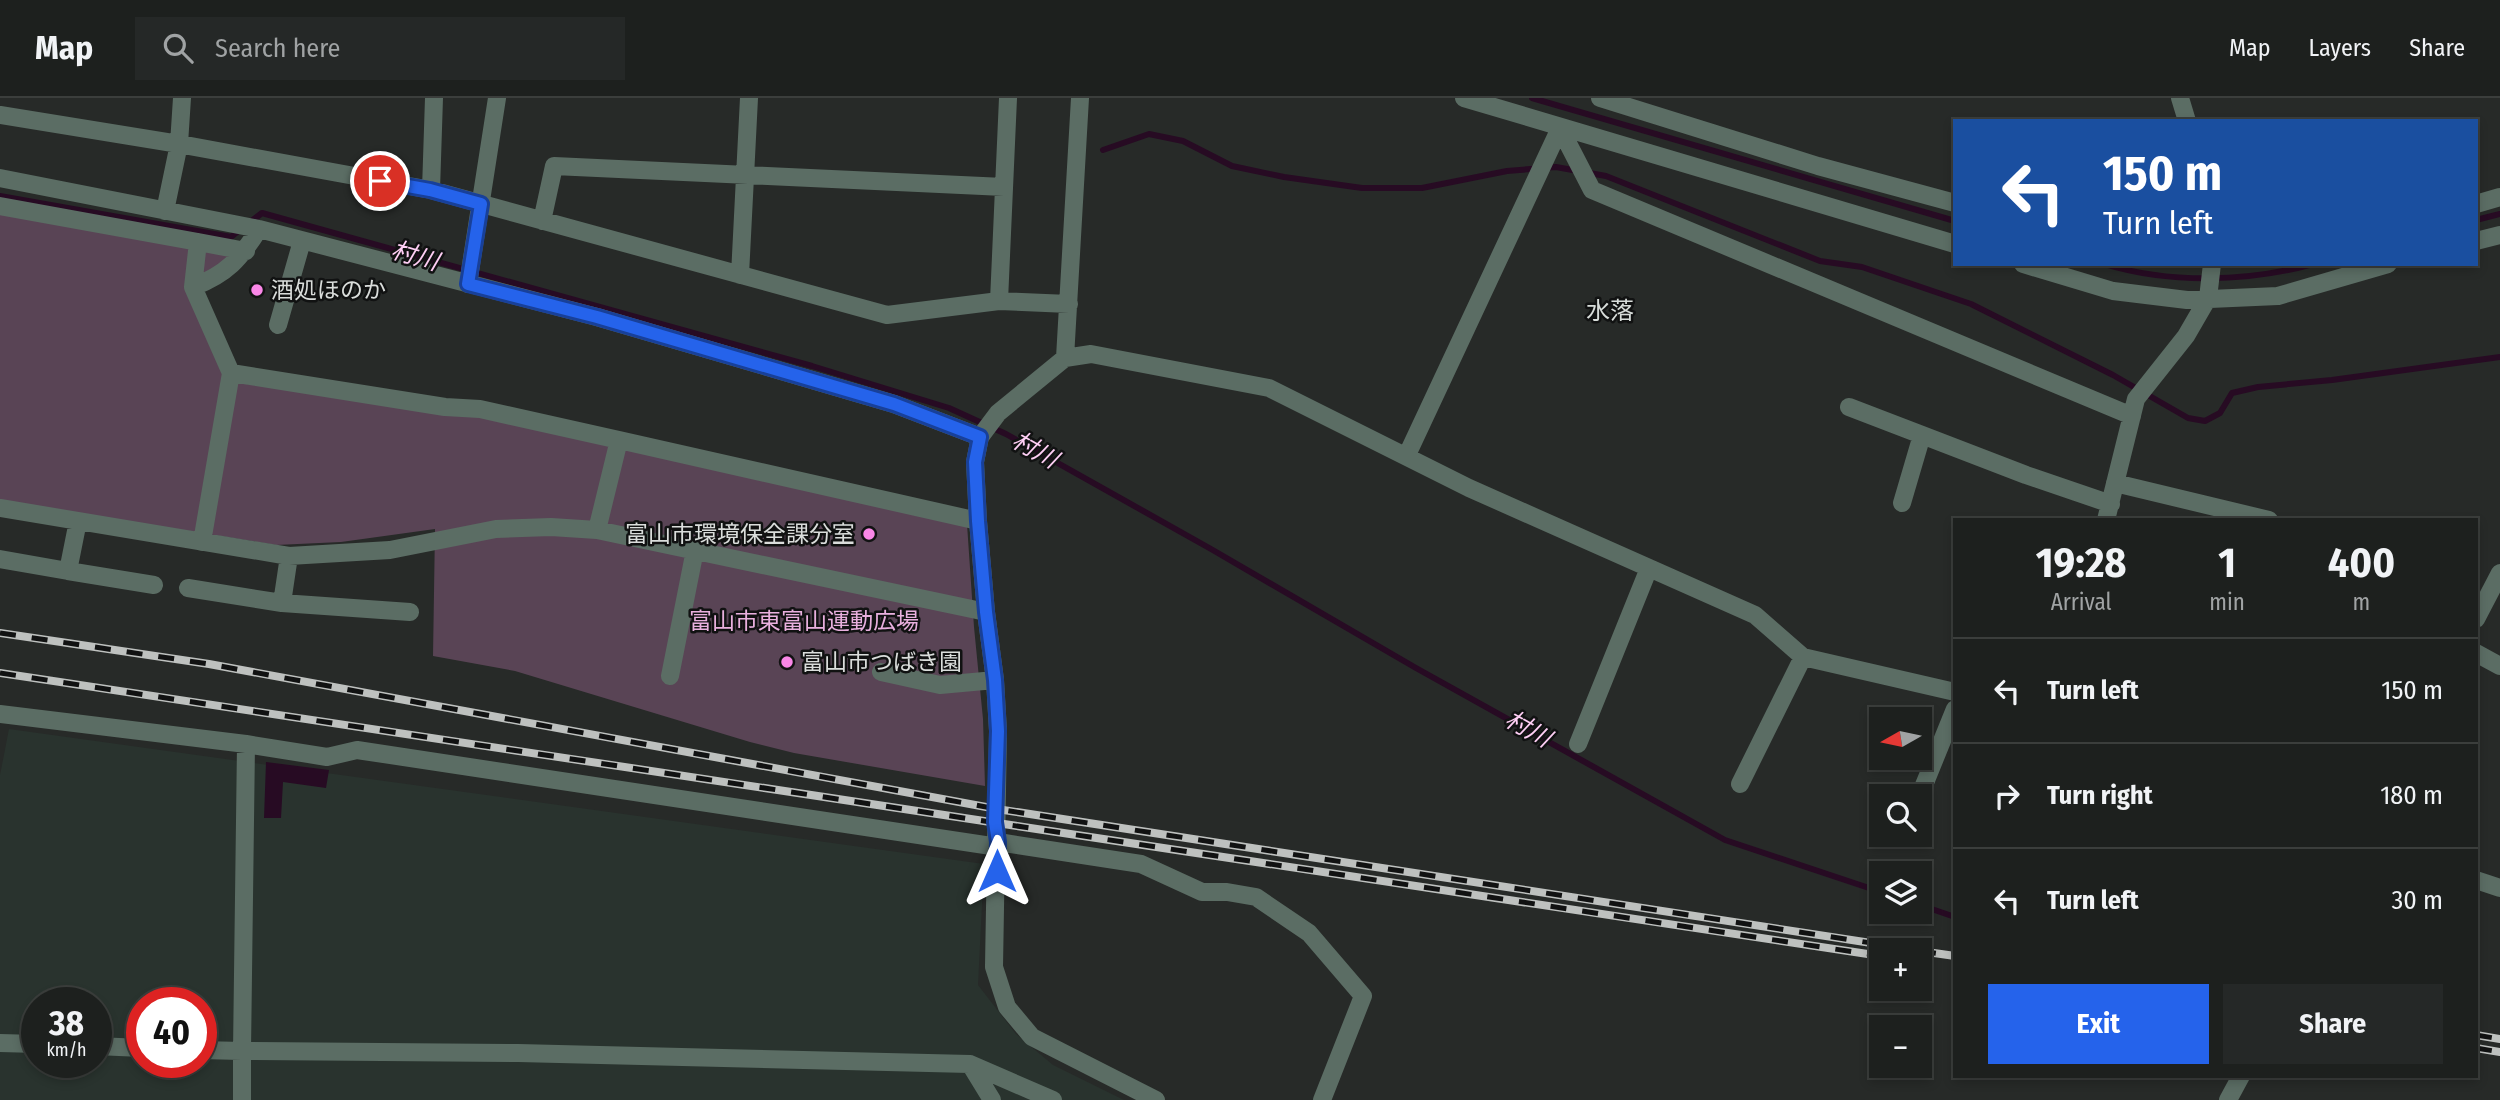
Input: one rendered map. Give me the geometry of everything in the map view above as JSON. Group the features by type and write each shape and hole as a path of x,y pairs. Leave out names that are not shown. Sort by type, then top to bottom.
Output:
{"street":[{"path":"165,211 179,144 182,98"},
{"path":"430,190 434,98"},
{"path":"468,284 497,98"},
{"path":"740,275 749,98"},
{"path":"999,302 1007,98"},
{"path":"1065,358 1080,98"},
{"path":"1464,98 1953,243"},
{"path":"1600,98 1818,166 1953,202"},
{"path":"2180,98 2186,119"},
{"path":"0,115 179,144 430,190 887,315 999,302 1069,304"},
{"path":"1560,128 1592,190 2132,416"},
{"path":"1407,455 1560,128"},
{"path":"542,221 554,166 1004,187"},
{"path":"0,178 259,229 597,317 894,404 981,436"},
{"path":"2478,203 2500,197"},
{"path":"0,206 246,251"},
{"path":"193,287 214,279 233,265 246,251 259,229"},
{"path":"2478,240 2500,235"},
{"path":"278,325 302,241"},
{"path":"198,243 193,287 231,373 202,542"},
{"path":"2030,266 2113,291 2187,300 2278,296 2381,266"},
{"path":"1849,407 2026,475 2108,512 2136,399 2186,336 2208,298 2212,266"},
{"path":"1153,1099 1032,1037 1007,1007 994,967 998,731 975,462 981,436 996,415 1065,358 1091,354 1269,388 1469,488 1755,615 1803,657 1953,692"},
{"path":"231,373 445,407 480,409 978,521"},
{"path":"1902,503 1922,435"},
{"path":"597,530 619,440"},
{"path":"2115,483 2261,518"},
{"path":"0,508 289,556 390,550 496,529 551,527 597,530 986,612"},
{"path":"68,570 78,521"},
{"path":"670,676 695,550"},
{"path":"282,603 289,556"},
{"path":"0,559 154,585"},
{"path":"1578,744 1649,568"},
{"path":"2478,611 2500,573"},
{"path":"188,588 282,603 410,612"},
{"path":"2478,654 2500,666"},
{"path":"1740,784 1803,657"},
{"path":"881,672 940,685 995,680"},
{"path":"0,714 246,744 327,757 357,750 1141,864 1202,892 1227,892 1256,897 1309,933 1363,996 1322,1100"},
{"path":"1924,784 1953,714"},
{"path":"242,1100 246,744"},
{"path":"2478,881 2500,888"},
{"path":"0,1043 21,1044"},
{"path":"217,1050 518,1053 970,1064 1053,1100"},
{"path":"970,1064 992,1100"},
{"path":"2228,1100 2240,1078"}],"shaded area":[{"path":"9,729 984,864 978,985 1016,1034 1053,1065 1124,1100 0,1100 0,775"},
{"path":"266,762 329,770 326,788 283,782 281,818 264,818"}],"green space":[{"name":"富山市東富山運動広場","path":"0,212 234,254 189,293 225,381 484,417 967,524 983,719 985,786 794,753 515,671 433,656 435,529 341,542 276,545 0,501"}],"waterway":[{"path":"1532,98 1953,220"},
{"path":"1103,150 1149,134 1183,141 1232,166 1284,177 1362,188 1422,188 1507,171 1556,167 1606,176 1820,261 1862,267 1971,304 2113,375 2188,418 2205,421 2220,413 2232,393 2258,387 2332,380 2500,357"},
{"name":"村川","path":"0,196 231,237 241,229"},
{"name":"村川","path":"249,223 262,213 812,366 949,408 1006,434 1416,668 1725,840 1869,888"},
{"path":"2478,220 2500,214"},
{"path":"2112,266 2182,278 2235,277 2305,266"},
{"name":"村川","path":"1932,909 1953,916"}],"railway":[{"path":"0,633 209,664 997,809 1869,943"},
{"path":"0,673 1869,954"},
{"path":"1932,953 1953,956"},
{"path":"2478,1035 2500,1039"},
{"path":"2478,1048 2500,1052"}],"place":[{"name":"酒処ほのか","path":"257,290"},
{"name":"富山市環境保全課分室","path":"869,534"},
{"name":"富山市つばき園","path":"787,662"}],"district":[{"name":"水落","path":"1610,311"}],"route":[{"path":"380,181 430,190 481,204 468,284 597,317 894,404 980,437 975,462 978,521 998,731 995,822 998,842 997,871"}]}
